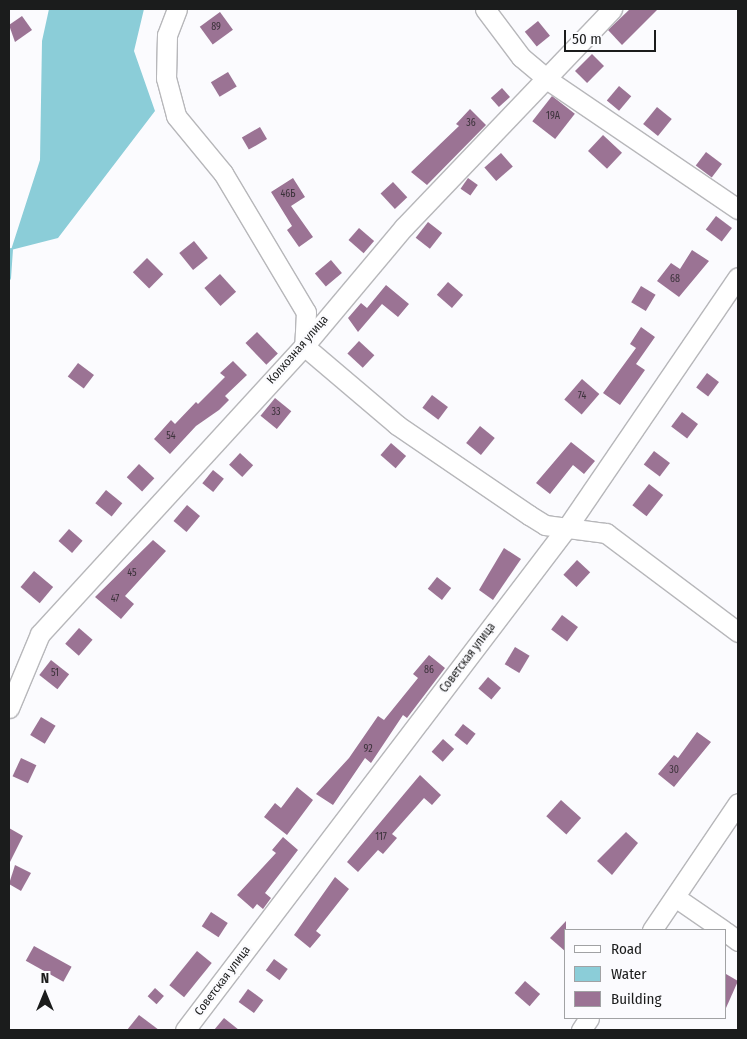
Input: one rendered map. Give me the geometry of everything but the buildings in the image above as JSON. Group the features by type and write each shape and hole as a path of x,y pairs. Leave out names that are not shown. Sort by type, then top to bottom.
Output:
{"street":[{"path":"177,9 167,35 166,78 176,116 223,173 306,312 304,346 397,426 545,525 568,526 606,534 738,632"},
{"path":"485,9 521,57 548,80 738,209"},
{"name":"Колхозная улица","path":"9,708 40,634 304,346 404,227 548,80 612,9"},
{"name":"Советская улица","path":"185,1030 568,526 738,277"},
{"path":"653,929 738,803"},
{"path":"675,897 721,929"},
{"path":"727,933 738,941"},
{"path":"581,1030 589,1019"}],"water":[{"path":"49,9 144,9 134,51 155,111 58,238 11,250 40,160 42,41"}],"waterway":[{"path":"9,278 11,250"}]}
